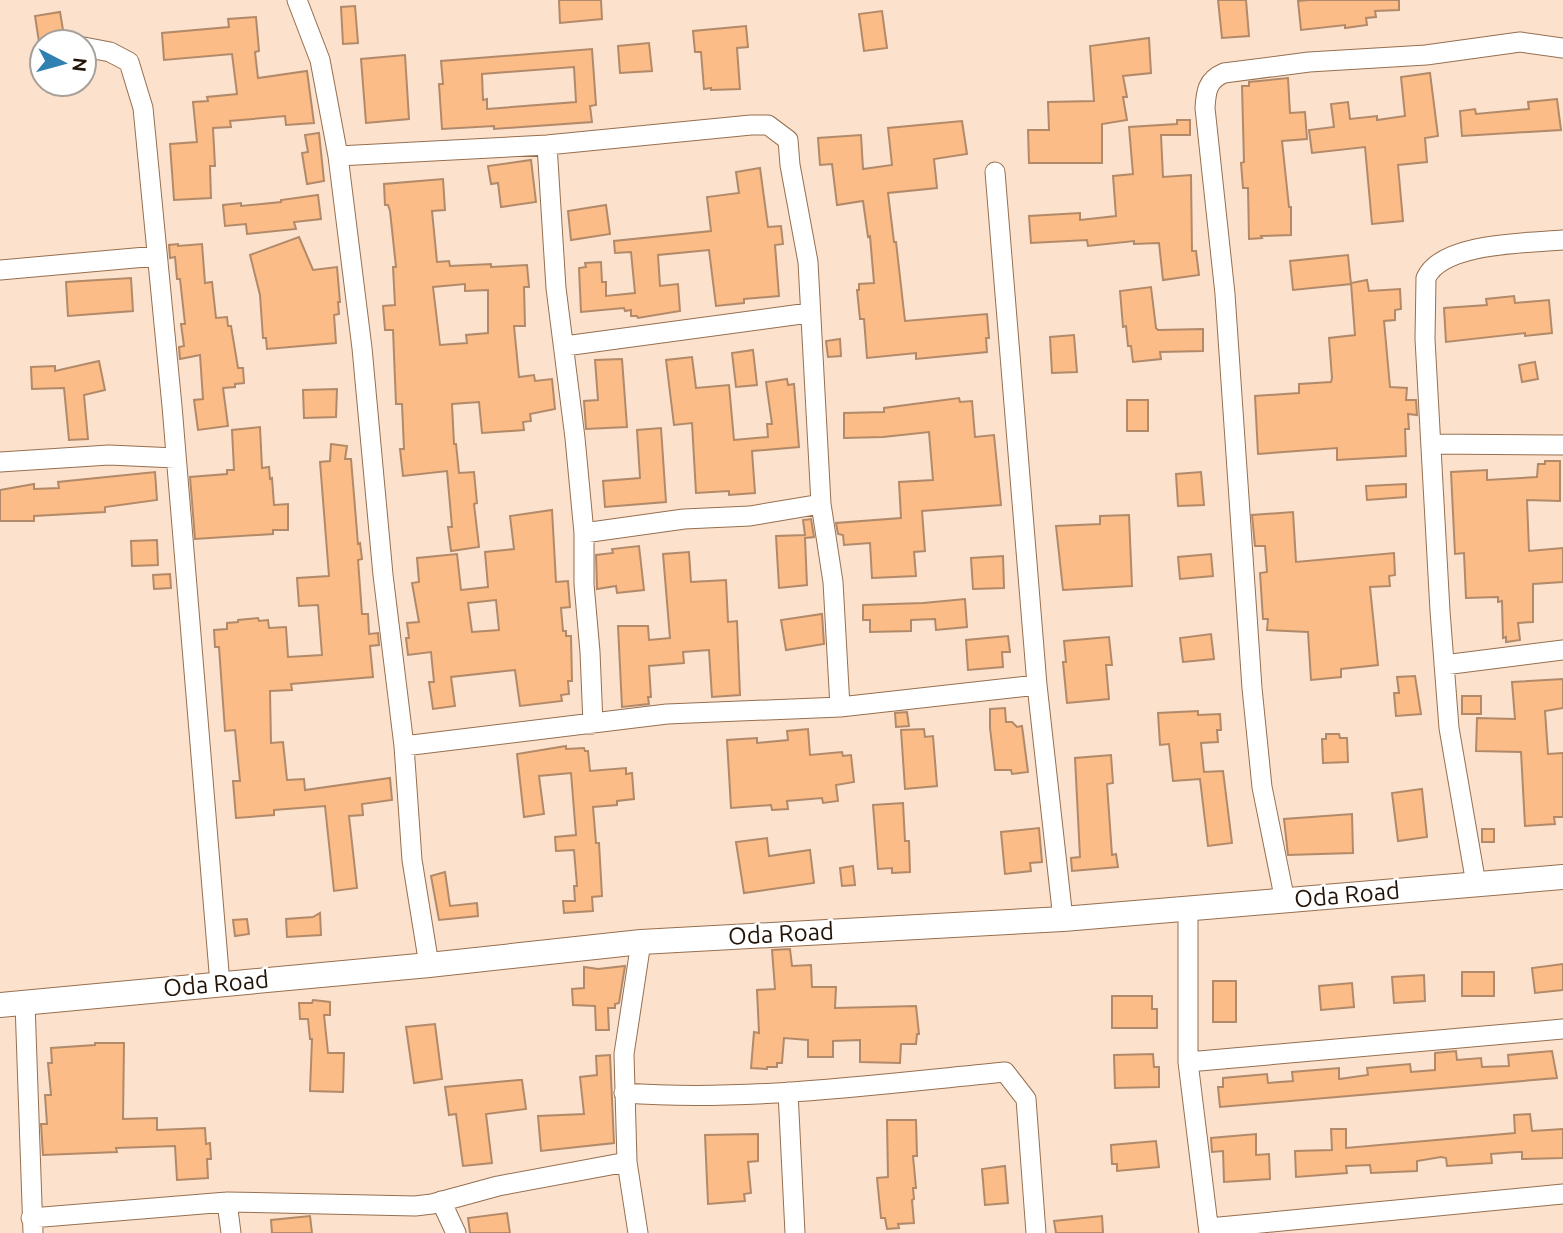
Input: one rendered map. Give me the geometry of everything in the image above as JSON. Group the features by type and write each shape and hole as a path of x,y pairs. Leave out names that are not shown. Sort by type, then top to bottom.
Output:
{"street":[{"path":"297,0 320,60 338,156 362,348 383,575 404,746 412,860 429,965"},
{"path":"1285,901 1262,787 1252,688 1225,294 1205,108 1206,90 1209,83 1224,73 1297,63 1426,55 1520,42 1563,48"},
{"path":"98,50 110,52 129,62 143,108 176,458 220,984"},
{"path":"338,156 547,145 768,125 788,140 808,262 821,504 833,582 840,707"},
{"path":"547,145 556,288 565,346 584,533 584,584 593,724"},
{"path":"995,172 1037,685 1063,919"},
{"path":"1476,884 1449,728 1425,339 1426,278 1429,270 1438,262 1474,248 1563,240"},
{"path":"0,270 157,256"},
{"path":"565,346 809,313"},
{"path":"1431,444 1563,445"},
{"path":"0,462 109,455 176,458"},
{"path":"584,533 684,519 750,516 821,504"},
{"path":"1444,665 1563,650"},
{"path":"404,746 703,711 840,707 1037,685"},
{"name":"Oda Road","path":"0,1005 429,965 641,942 1063,919 1563,877"},
{"path":"1188,909 1188,1062 1209,1230 1563,1194"},
{"path":"638,1233 627,1162 624,1054 641,942"},
{"path":"25,1003 32,1226 227,1202 415,1206 498,1186 627,1162"},
{"path":"1188,1062 1563,1029"},
{"path":"624,1093 677,1097 788,1092 1005,1072 1026,1099 1036,1233"},
{"path":"788,1092 795,1233"},
{"path":"441,1201 456,1233"},
{"path":"227,1202 231,1233"}],"building":[{"path":"559,0 601,0 602,19 560,23"},
{"path":"1218,0 1246,0 1249,36 1222,38"},
{"path":"1399,0 1399,10 1375,11 1376,17 1366,18 1367,25 1301,30 1298,1"},
{"path":"355,6 358,43 343,44 341,7"},
{"path":"882,11 887,48 864,51 859,14"},
{"path":"60,12 63,28 37,28 35,16"},
{"path":"256,17 259,51 255,52 258,78 307,71 314,123 286,125 285,116 230,121 231,127 213,128 215,166 210,166 211,198 174,200 170,144 197,142 193,102 208,101 207,97 237,94 232,54 164,60 162,33 229,27 228,19"},
{"path":"746,26 748,47 737,48 740,89 704,89 701,52 695,52 693,31"},
{"path":"1149,38 1151,73 1123,76 1127,120 1102,124 1102,163 1029,163 1028,130 1049,130 1048,102 1094,101 1090,46"},
{"path":"649,43 652,71 620,73 618,46"},
{"path":"592,49 596,105 590,106 592,122 494,129 494,126 442,129 439,84 443,84 441,61","holes":["574,67 576,102 487,109 487,99 483,100 482,74"]},
{"path":"405,55 409,119 366,123 361,59"},
{"path":"1430,73 1438,136 1425,138 1427,162 1398,165 1403,221 1372,224 1365,147 1312,153 1309,130 1334,127 1331,104 1348,102 1350,119 1377,116 1377,120 1405,116 1401,77"},
{"path":"1288,78 1290,113 1305,112 1307,139 1282,141 1291,207 1291,235 1249,239 1248,188 1243,188 1241,163 1244,162 1242,86 1249,86 1249,82"},
{"path":"1557,99 1561,130 1462,136 1460,111 1475,109 1476,114 1529,109 1528,102"},
{"path":"1177,120 1190,120 1190,135 1161,135 1163,177 1191,175 1192,251 1196,251 1199,275 1163,280 1159,243 1134,244 1134,241 1088,246 1087,240 1031,243 1029,216 1080,213 1080,220 1116,216 1113,176 1133,174 1129,127 1177,124"},
{"path":"962,121 967,154 934,159 937,188 888,193 905,321 987,314 987,352 916,359 916,353 867,358 864,319 860,319 857,290 859,284 874,283 870,236 868,237 863,201 837,205 832,164 820,165 818,138 861,135 863,169 892,165 888,128"},
{"path":"319,133 324,181 307,184 302,153 308,152 305,135"},
{"path":"531,160 536,202 501,207 498,183 491,184 488,166"},
{"path":"760,168 768,227 781,226 783,244 775,245 779,296 744,299 744,303 716,306 709,250 658,255 660,286 678,284 680,311 638,318 631,316 631,310 625,311 624,308 581,312 579,268 586,267 585,263 601,262 606,296 635,293 631,252 615,253 614,241 711,231 707,197 739,193 736,172"},
{"path":"443,179 445,210 432,211 437,262 449,261 450,266 527,265 529,287 524,287 525,326 514,326 519,377 534,375 535,381 552,379 555,409 530,414 531,421 523,422 524,430 482,433 479,402 452,404 459,473 474,472 477,503 474,504 479,547 451,551 448,527 452,527 447,471 403,476 400,449 404,449 402,404 396,404 393,330 385,330 383,306 395,305 393,267 396,267 384,184","holes":["465,284 465,291 488,290 488,333 466,335 467,343 440,345 433,287"]},
{"path":"318,195 321,219 294,222 296,229 247,234 246,224 225,226 223,205 281,202"},
{"path":"606,205 610,234 571,240 568,211"},
{"path":"299,237 313,270 337,267 340,302 339,314 334,315 336,343 267,349 266,338 263,338 260,295 250,255"},
{"path":"202,244 205,283 212,282 216,318 227,317 238,368 243,368 244,383 223,388 228,426 198,430 194,400 203,399 200,355 180,359 179,347 184,346 181,324 185,324 180,279 177,279 175,257 170,258 169,245"},
{"path":"1348,255 1351,284 1293,290 1290,261"},
{"path":"131,278 133,311 68,316 66,282"},
{"path":"1367,280 1369,291 1400,289 1401,309 1395,310 1395,320 1384,321 1390,387 1407,388 1406,400 1416,400 1417,415 1408,414 1409,429 1405,429 1406,456 1337,460 1337,448 1258,454 1255,396 1299,393 1299,384 1331,382 1329,338 1355,335 1351,283"},
{"path":"1151,287 1156,328 1203,329 1203,351 1160,352 1161,359 1133,362 1126,326 1123,327 1120,291"},
{"path":"1514,296 1515,303 1549,300 1552,333 1525,336 1525,333 1446,342 1444,308 1487,305 1486,299"},
{"path":"1074,335 1077,372 1052,373 1050,337"},
{"path":"840,339 841,356 828,357 826,341"},
{"path":"753,350 757,385 736,387 732,353"},
{"path":"692,357 696,388 729,385 734,440 768,437 767,424 772,424 766,382 787,379 788,385 794,384 799,447 752,451 755,493 696,493 692,423 674,425 666,360"},
{"path":"622,359 627,427 586,429 584,401 598,400 595,360"},
{"path":"99,361 105,390 84,395 88,439 69,440 64,388 32,389 31,367 55,366 55,371"},
{"path":"1535,362 1538,379 1522,382 1519,365"},
{"path":"337,389 336,417 304,418 303,390"},
{"path":"959,398 960,402 972,401 975,437 994,435 1001,505 922,511 925,551 914,552 916,576 872,578 870,543 844,545 843,535 838,534 836,523 901,518 899,482 933,480 929,432 844,438 844,413 884,412 884,408"},
{"path":"1127,400 1148,400 1148,431 1127,431"},
{"path":"260,427 262,468 269,467 274,505 288,504 288,530 273,530 273,534 195,539 190,477 227,474 227,470 234,470 232,430"},
{"path":"661,428 666,502 605,507 603,481 640,478 637,430"},
{"path":"331,444 347,446 345,459 351,459 358,544 360,543 362,559 358,560 362,614 368,614 369,634 378,633 379,645 370,646 373,677 291,684 292,690 270,691 271,743 283,742 287,780 304,779 305,790 390,778 392,800 362,804 363,815 349,816 357,888 334,891 325,806 274,810 274,815 236,818 233,781 240,781 235,730 225,731 219,647 215,647 214,630 227,629 227,623 238,620 268,620 269,628 286,627 288,657 322,655 318,605 299,606 297,578 329,576 320,462 330,461"},
{"path":"1545,461 1560,461 1560,501 1527,500 1529,551 1563,548 1563,582 1533,584 1533,622 1518,623 1520,640 1506,642 1506,637 1503,638 1502,601 1498,602 1498,597 1466,598 1464,553 1455,554 1451,472 1487,470 1487,480 1537,477 1538,464 1545,464"},
{"path":"155,472 157,500 105,507 105,512 34,516 34,521 0,521 0,490 34,484 34,489 59,488 58,482"},
{"path":"1201,472 1204,505 1178,506 1176,474"},
{"path":"1406,484 1406,497 1367,500 1366,486"},
{"path":"552,510 556,582 568,581 570,607 561,608 563,631 566,631 566,636 571,636 572,681 568,681 569,694 561,695 562,701 520,706 515,670 451,677 455,706 433,709 429,682 434,682 431,652 408,655 406,638 409,638 407,623 419,622 412,583 419,582 417,558 457,554 461,590 488,587 485,552 514,549 510,516","holes":["496,600 499,630 472,632 468,603"]},
{"path":"1293,512 1296,562 1394,553 1395,575 1389,576 1390,586 1370,587 1378,665 1341,669 1341,677 1311,680 1308,632 1267,630 1268,619 1263,619 1260,573 1267,572 1265,546 1255,546 1252,515"},
{"path":"1129,515 1132,586 1063,590 1056,526 1100,524 1100,516"},
{"path":"811,519 814,537 805,538 807,585 779,588 776,536 805,535 803,520"},
{"path":"157,540 158,565 132,566 131,541"},
{"path":"639,546 644,590 617,593 616,586 597,589 596,555 613,553 612,549"},
{"path":"689,552 691,582 726,580 728,622 737,621 740,695 712,697 709,650 683,652 684,663 649,666 649,704 622,707 618,626 648,626 649,640 670,638 663,554"},
{"path":"1211,554 1213,576 1180,579 1178,557"},
{"path":"1003,556 1004,588 973,589 971,558"},
{"path":"170,574 171,588 154,589 153,575"},
{"path":"965,599 967,627 936,630 935,619 911,620 911,631 870,632 870,620 863,620 863,605"},
{"path":"822,614 824,644 786,650 781,620"},
{"path":"1211,634 1214,659 1183,662 1180,638"},
{"path":"1008,636 1010,652 1002,652 1003,667 968,670 966,640"},
{"path":"1109,637 1112,665 1106,665 1109,699 1067,703 1064,641"},
{"path":"1415,676 1421,714 1396,716 1394,693 1399,693 1397,677"},
{"path":"1563,679 1563,708 1545,711 1548,754 1563,753 1563,817 1554,817 1555,824 1525,826 1521,752 1476,751 1477,718 1515,719 1512,682"},
{"path":"1462,696 1481,696 1481,714 1462,714"},
{"path":"1005,708 1006,722 1012,722 1017,727 1022,726 1028,772 1012,774 1011,770 995,770 990,709"},
{"path":"1198,711 1198,715 1220,714 1221,730 1217,730 1218,742 1201,743 1204,772 1223,771 1232,843 1208,846 1200,779 1173,781 1169,744 1160,745 1158,713"},
{"path":"907,712 909,726 896,727 895,713"},
{"path":"808,729 810,755 842,752 843,756 851,755 854,782 836,785 838,801 823,803 822,798 787,801 788,809 772,810 771,805 731,808 727,740 757,738 757,743 788,740 787,731"},
{"path":"924,729 925,737 933,736 937,786 905,789 901,730"},
{"path":"1326,734 1339,734 1340,738 1347,738 1348,762 1323,763 1322,739 1326,739"},
{"path":"566,746 566,749 584,748 588,751 590,771 626,768 626,774 632,773 634,799 617,801 617,805 593,807 596,843 599,843 602,896 592,897 593,911 564,913 563,901 575,901 574,886 577,886 574,850 556,851 555,837 576,835 571,773 539,776 544,814 524,817 517,754"},
{"path":"1111,755 1113,783 1107,784 1112,855 1116,854 1118,867 1072,871 1071,858 1080,857 1075,758"},
{"path":"1422,789 1427,837 1398,841 1392,793"},
{"path":"903,803 905,841 909,841 910,872 892,873 892,868 878,869 873,805"},
{"path":"1352,814 1353,853 1288,855 1284,819"},
{"path":"1039,828 1042,862 1030,863 1031,871 1005,874 1001,832"},
{"path":"1482,829 1494,829 1494,842 1482,842"},
{"path":"767,838 769,856 810,850 814,883 744,893 736,842"},
{"path":"853,866 855,885 842,886 840,868"},
{"path":"445,872 450,906 477,903 478,916 439,920 431,876"},
{"path":"320,913 321,935 287,937 286,919 313,917"},
{"path":"247,919 249,934 235,936 233,920"},
{"path":"790,949 792,966 811,965 812,987 836,987 835,1008 916,1006 919,1034 916,1044 901,1044 900,1063 860,1062 860,1040 833,1041 833,1057 808,1057 808,1040 784,1038 782,1063 767,1069 751,1068 754,1032 759,1033 757,990 775,989 772,950"},
{"path":"1563,964 1563,990 1535,993 1532,968"},
{"path":"625,966 619,1003 615,1004 615,1008 608,1008 609,1030 596,1030 595,1006 573,1005 572,989 584,988 584,967 598,969"},
{"path":"1462,972 1494,972 1494,996 1462,996"},
{"path":"1424,975 1425,1001 1394,1003 1392,977"},
{"path":"1213,981 1236,981 1236,1022 1213,1022"},
{"path":"1352,983 1354,1007 1321,1010 1319,986"},
{"path":"1112,996 1152,996 1152,1009 1157,1009 1157,1028 1112,1028"},
{"path":"313,1000 330,1002 330,1015 324,1015 328,1053 344,1053 343,1092 310,1091 312,1039 308,1019 300,1019 299,1003 312,1003"},
{"path":"435,1024 442,1079 414,1083 406,1027"},
{"path":"124,1043 123,1119 157,1118 157,1130 205,1128 211,1159 207,1159 208,1178 177,1180 175,1146 43,1155 41,1124 47,1124 45,1095 51,1095 48,1063 52,1063 51,1048"},
{"path":"1456,1051 1457,1060 1481,1058 1482,1067 1509,1066 1508,1055 1552,1051 1557,1078 1220,1107 1218,1087 1223,1087 1223,1078 1267,1074 1268,1083 1293,1081 1292,1072 1339,1068 1339,1079 1368,1075 1367,1068 1410,1064 1411,1072 1435,1070 1435,1053"},
{"path":"1153,1054 1154,1067 1159,1067 1159,1087 1115,1088 1114,1055"},
{"path":"610,1055 614,1143 541,1151 538,1116 584,1114 580,1077 597,1075 596,1056"},
{"path":"522,1080 526,1109 486,1114 492,1163 463,1166 456,1114 449,1115 445,1087"},
{"path":"1530,1114 1532,1131 1563,1129 1563,1158 1522,1159 1522,1152 1517,1152 1491,1154 1492,1163 1447,1166 1446,1158 1441,1157 1417,1161 1417,1171 1371,1173 1370,1165 1346,1166 1347,1173 1296,1177 1295,1151 1332,1150 1331,1129 1346,1129 1346,1148 1515,1133 1514,1115"},
{"path":"887,1120 916,1120 917,1156 913,1156 916,1188 913,1188 912,1200 914,1223 898,1224 899,1228 887,1229 885,1218 881,1218 877,1178 888,1177"},
{"path":"758,1134 758,1161 748,1162 751,1193 744,1194 745,1201 708,1204 705,1135"},
{"path":"1256,1134 1256,1155 1269,1154 1270,1179 1224,1182 1223,1151 1212,1152 1211,1138"},
{"path":"1156,1141 1159,1167 1117,1171 1117,1164 1112,1164 1111,1145"},
{"path":"1005,1166 1008,1203 985,1205 982,1169"},
{"path":"507,1213 510,1233 470,1233 468,1218"},
{"path":"310,1216 312,1233 272,1233 271,1220"},
{"path":"1102,1216 1103,1233 1056,1233 1054,1221"}]}
